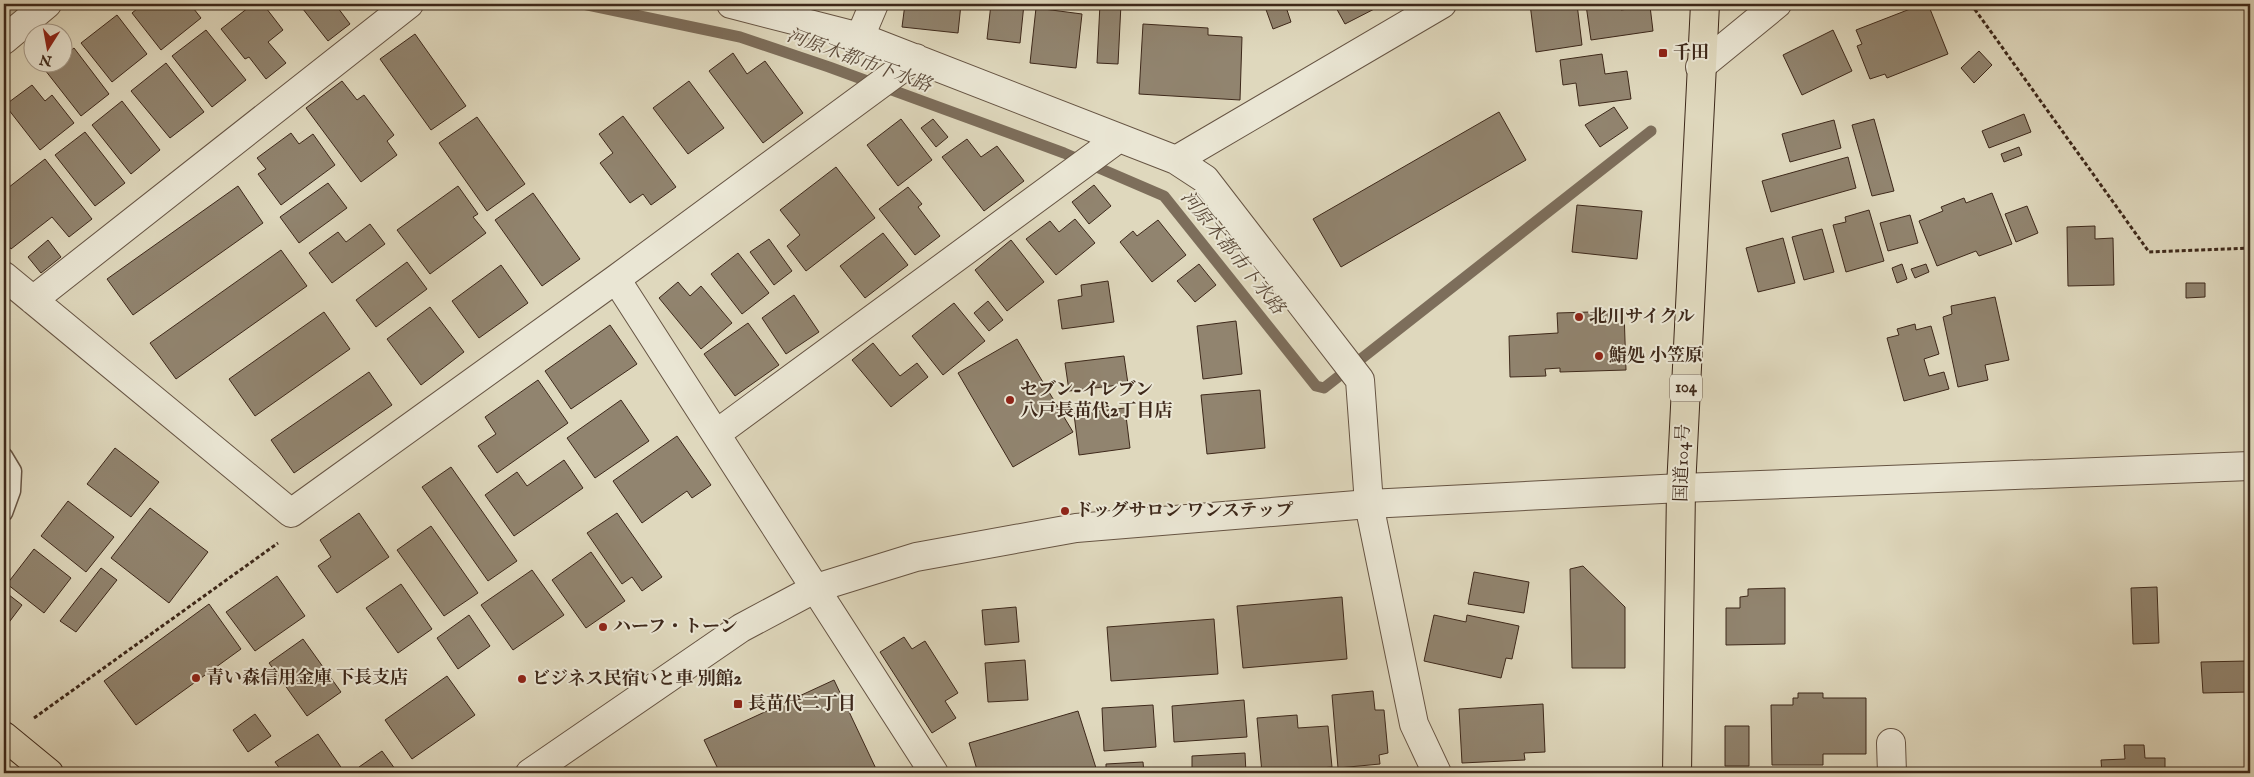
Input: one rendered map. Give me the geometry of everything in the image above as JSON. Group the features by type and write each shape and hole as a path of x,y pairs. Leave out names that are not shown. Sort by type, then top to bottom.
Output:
{"highway":[{"name":"国道104号","path":"1678,773 1681,488 1700,67 1705,4"},
{"path":"4,736 48,773"}],"street":[{"path":"4,40 47,4"},
{"path":"33,300 409,4"},
{"path":"731,4 860,38 916,58 1176,160 1205,179 1360,380 1369,504 1414,724 1437,773"},
{"path":"860,38 874,4"},
{"path":"1176,160 1442,4"},
{"path":"1700,67 1777,4"},
{"path":"4,276 291,513 616,279 916,58"},
{"path":"716,434 1119,138"},
{"path":"616,279 934,773"},
{"path":"530,773 740,628 816,588 916,557 1076,528 1369,504 1681,488 2250,466"},
{"path":"1891,743 1892,773"}],"lane":[{"path":"4,456 13,471 12,491 4,513"}],"path":[{"path":"1971,4 2148,252 2250,248"},
{"path":"29,721 284,539 291,513"}],"shaded area":[{"path":"4,4 26,4 4,22"}],"building":[{"path":"143,4 190,4 201,18 161,50 132,13"},
{"path":"253,4 263,4 283,30 268,42 286,63 266,79 249,57 245,59 221,29"},
{"path":"299,4 335,4 350,24 328,41"},
{"path":"905,4 961,4 958,33 902,27"},
{"path":"991,4 1024,4 1020,43 987,39"},
{"path":"1100,4 1121,4 1118,64 1097,63"},
{"path":"1264,4 1285,4 1291,22 1273,29"},
{"path":"1334,4 1384,4 1345,24"},
{"path":"1530,4 1577,4 1582,45 1536,52"},
{"path":"1620,4 1621,10 1650,6 1653,31 1591,40 1586,5"},
{"path":"1923,4 1928,4 1948,54 1887,78 1885,74 1870,79 1857,46 1862,44 1856,30"},
{"path":"1036,8 1082,14 1076,68 1030,63"},
{"path":"117,15 147,54 112,82 81,43"},
{"path":"1143,24 1208,28 1208,35 1242,37 1240,100 1139,94"},
{"path":"206,30 246,80 212,107 172,56"},
{"path":"1833,30 1852,71 1802,95 1783,55"},
{"path":"415,34 466,106 431,130 380,59"},
{"path":"74,48 109,94 81,116 47,72 72,72 72,50"},
{"path":"1979,51 1992,65 1974,83 1961,68"},
{"path":"733,53 747,74 765,61 803,113 763,143 709,71"},
{"path":"1602,54 1605,74 1627,71 1631,99 1579,106 1576,83 1563,85 1560,60"},
{"path":"166,63 204,112 170,138 131,91"},
{"path":"342,81 357,100 364,95 394,135 387,141 397,155 361,182 306,108"},
{"path":"689,81 724,128 688,154 653,108"},
{"path":"32,85 45,101 52,95 74,123 40,150 5,105"},
{"path":"122,101 160,150 131,174 92,125"},
{"path":"1614,107 1628,128 1600,147 1585,125"},
{"path":"1499,112 1526,160 1341,267 1313,219"},
{"path":"2024,114 2031,132 1989,148 1982,131"},
{"path":"623,116 676,187 651,205 643,194 630,203 600,163 613,153 599,134"},
{"path":"477,117 525,184 487,211 439,143"},
{"path":"901,119 932,160 898,186 867,145"},
{"path":"933,119 948,137 936,147 921,128"},
{"path":"1874,119 1894,191 1872,196 1852,125"},
{"path":"1834,120 1841,148 1790,162 1782,134"},
{"path":"85,132 125,183 95,206 55,155"},
{"path":"291,133 299,144 313,134 335,165 281,205 258,174 266,169 257,158"},
{"path":"967,139 981,157 997,146 1024,181 984,211 942,157"},
{"path":"2019,147 2022,155 2004,162 2001,154"},
{"path":"1848,157 1856,188 1771,212 1762,181"},
{"path":"45,159 92,219 69,237 52,217 11,249 4,239 4,191"},
{"path":"836,167 875,218 806,271 787,246 800,235 780,210"},
{"path":"328,183 347,208 299,243 280,217"},
{"path":"1094,185 1111,206 1089,224 1072,202"},
{"path":"238,186 263,223 133,315 107,279"},
{"path":"458,186 478,214 473,217 486,233 430,274 397,230"},
{"path":"908,187 922,204 918,207 940,236 915,255 879,209"},
{"path":"533,193 580,259 542,286 495,220"},
{"path":"1992,193 2012,244 1979,256 1976,251 1937,266 1919,221 1943,211 1941,207 1964,198 1966,203"},
{"path":"1577,205 1642,211 1637,259 1572,252"},
{"path":"2027,206 2038,233 2016,242 2005,214"},
{"path":"1869,210 1884,261 1846,272 1833,225 1846,222 1845,217"},
{"path":"1910,215 1918,243 1888,251 1880,223"},
{"path":"1075,219 1095,243 1056,275 1026,239 1050,221 1059,232"},
{"path":"1158,220 1186,255 1152,282 1120,242 1133,231 1137,236"},
{"path":"370,224 385,244 332,283 309,253 338,232 346,242"},
{"path":"2095,226 2095,239 2113,238 2114,285 2068,286 2067,227"},
{"path":"1822,229 1834,272 1804,280 1792,237"},
{"path":"883,233 908,265 865,298 840,266"},
{"path":"1783,238 1795,283 1758,292 1746,248"},
{"path":"769,239 792,271 774,285 750,252"},
{"path":"48,240 61,257 41,273 28,257"},
{"path":"1011,240 1044,282 1007,311 975,270"},
{"path":"281,250 307,286 176,379 150,343"},
{"path":"738,253 769,293 742,314 711,274"},
{"path":"407,262 427,289 376,327 356,300"},
{"path":"1199,264 1216,285 1195,302 1177,281"},
{"path":"1902,264 1907,279 1897,283 1892,268"},
{"path":"1926,264 1929,272 1915,278 1911,269"},
{"path":"501,265 528,303 479,338 452,301"},
{"path":"1108,281 1114,322 1062,329 1058,300 1082,296 1081,285"},
{"path":"678,282 690,296 701,286 732,323 701,349 659,298"},
{"path":"2186,283 2205,283 2205,297 2186,298"},
{"path":"794,295 819,332 786,354 762,318"},
{"path":"1995,297 2009,360 1985,365 1988,380 1958,387 1943,317 1952,314 1951,306"},
{"path":"988,301 1003,320 989,331 974,313"},
{"path":"954,303 985,341 943,375 912,336"},
{"path":"430,307 464,352 421,385 387,339"},
{"path":"1624,311 1626,370 1560,372 1560,368 1545,369 1546,376 1510,377 1509,336 1558,333 1557,313"},
{"path":"324,312 350,349 255,416 229,379"},
{"path":"1236,321 1242,374 1203,379 1197,326"},
{"path":"748,323 779,365 735,396 704,354"},
{"path":"1915,324 1916,330 1931,326 1939,354 1924,359 1929,376 1944,372 1949,389 1904,401 1887,338 1899,335 1897,329"},
{"path":"610,325 637,364 571,409 545,371"},
{"path":"1017,339 1073,432 1013,467 958,373"},
{"path":"873,343 900,376 917,363 928,377 891,407 852,360"},
{"path":"1124,356 1128,384 1069,391 1065,363"},
{"path":"369,372 392,405 294,473 271,440"},
{"path":"538,380 568,423 497,473 478,446 496,434 485,417"},
{"path":"1260,390 1265,448 1207,454 1201,395"},
{"path":"621,400 649,441 595,478 567,438"},
{"path":"1125,408 1130,448 1079,455 1074,414"},
{"path":"677,436 711,485 692,498 687,491 642,523 613,481"},
{"path":"115,448 159,482 131,517 87,484"},
{"path":"564,460 583,488 514,536 485,495 517,472 527,486"},
{"path":"451,467 517,561 488,581 422,487"},
{"path":"68,501 114,537 86,572 41,536"},
{"path":"150,508 208,552 169,603 111,558"},
{"path":"359,513 389,557 337,593 318,566 331,557 320,540"},
{"path":"617,513 662,577 642,591 632,577 622,584 587,533"},
{"path":"431,526 478,593 444,616 397,550"},
{"path":"34,549 71,578 44,613 7,584"},
{"path":"591,552 625,601 586,628 552,580"},
{"path":"1583,566 1625,607 1625,668 1572,668 1570,569"},
{"path":"101,568 117,580 76,632 60,621"},
{"path":"532,570 564,615 513,650 481,605"},
{"path":"1474,572 1529,582 1524,613 1468,604"},
{"path":"277,576 305,616 255,651 226,612"},
{"path":"401,584 432,629 398,653 366,608"},
{"path":"2157,587 2159,643 2133,644 2131,588"},
{"path":"1785,588 1785,644 1726,645 1726,608 1740,608 1740,597 1748,596 1748,589"},
{"path":"4,591 22,605 4,629"},
{"path":"1342,597 1347,659 1243,668 1237,606"},
{"path":"209,604 241,649 136,725 104,681"},
{"path":"1016,607 1019,642 985,645 982,610"},
{"path":"469,615 490,646 458,669 437,638"},
{"path":"1434,615 1466,622 1467,615 1519,626 1512,659 1506,658 1501,678 1424,661"},
{"path":"1214,619 1218,674 1111,681 1107,627"},
{"path":"904,637 912,649 925,641 958,693 945,701 956,718 932,733 880,652"},
{"path":"303,639 341,692 307,716 269,663"},
{"path":"1025,660 1028,700 988,702 985,663"},
{"path":"2247,661 2248,692 2203,693 2201,662"},
{"path":"447,676 475,715 412,759 385,720"},
{"path":"834,680 878,773 720,773 704,740"},
{"path":"1373,691 1375,710 1384,710 1388,753 1379,755 1380,764 1338,768 1332,695"},
{"path":"1798,693 1823,693 1823,698 1866,698 1866,754 1823,754 1823,765 1772,765 1771,705 1793,705 1793,698 1798,698"},
{"path":"1244,700 1247,737 1174,742 1172,706"},
{"path":"1543,704 1545,752 1524,753 1525,760 1462,763 1459,709"},
{"path":"1153,705 1156,747 1104,751 1102,708"},
{"path":"1078,711 1096,768 1079,773 978,773 969,743"},
{"path":"255,714 271,736 248,752 233,730"},
{"path":"1297,715 1298,728 1328,726 1332,767 1321,768 1321,773 1262,773 1257,718"},
{"path":"1725,726 1749,726 1749,766 1725,766"},
{"path":"318,734 345,773 283,773 275,762"},
{"path":"2124,745 2144,745 2145,758 2165,758 2165,773 2102,773 2101,760 2125,759"},
{"path":"382,751 398,773 363,773 359,767"},
{"path":"1245,753 1246,773 1192,773 1192,756"},
{"path":"1143,762 1144,773 1106,773 1106,764"}],"waterway":[{"name":"河原木都市下水路","path":"583,4 740,37 829,67 1064,153 1164,196 1316,386 1324,388 1651,131"}],"place":[{"name":"千田","path":"1663,53"},
{"name":"北川サイクル","path":"1579,317"},
{"name":"鮨処 小笠原","path":"1599,356"},
{"name":"セブン-イレブン 八戸長苗代2丁目店","path":"1010,400"},
{"name":"ドッグサロン ワンステップ","path":"1065,511"},
{"name":"ハーフ・トーン","path":"603,627"},
{"name":"青い森信用金庫 下長支店","path":"196,678"},
{"name":"ビジネス民宿いと車 別館2","path":"522,679"},
{"name":"長苗代二丁目","path":"738,704"}]}
